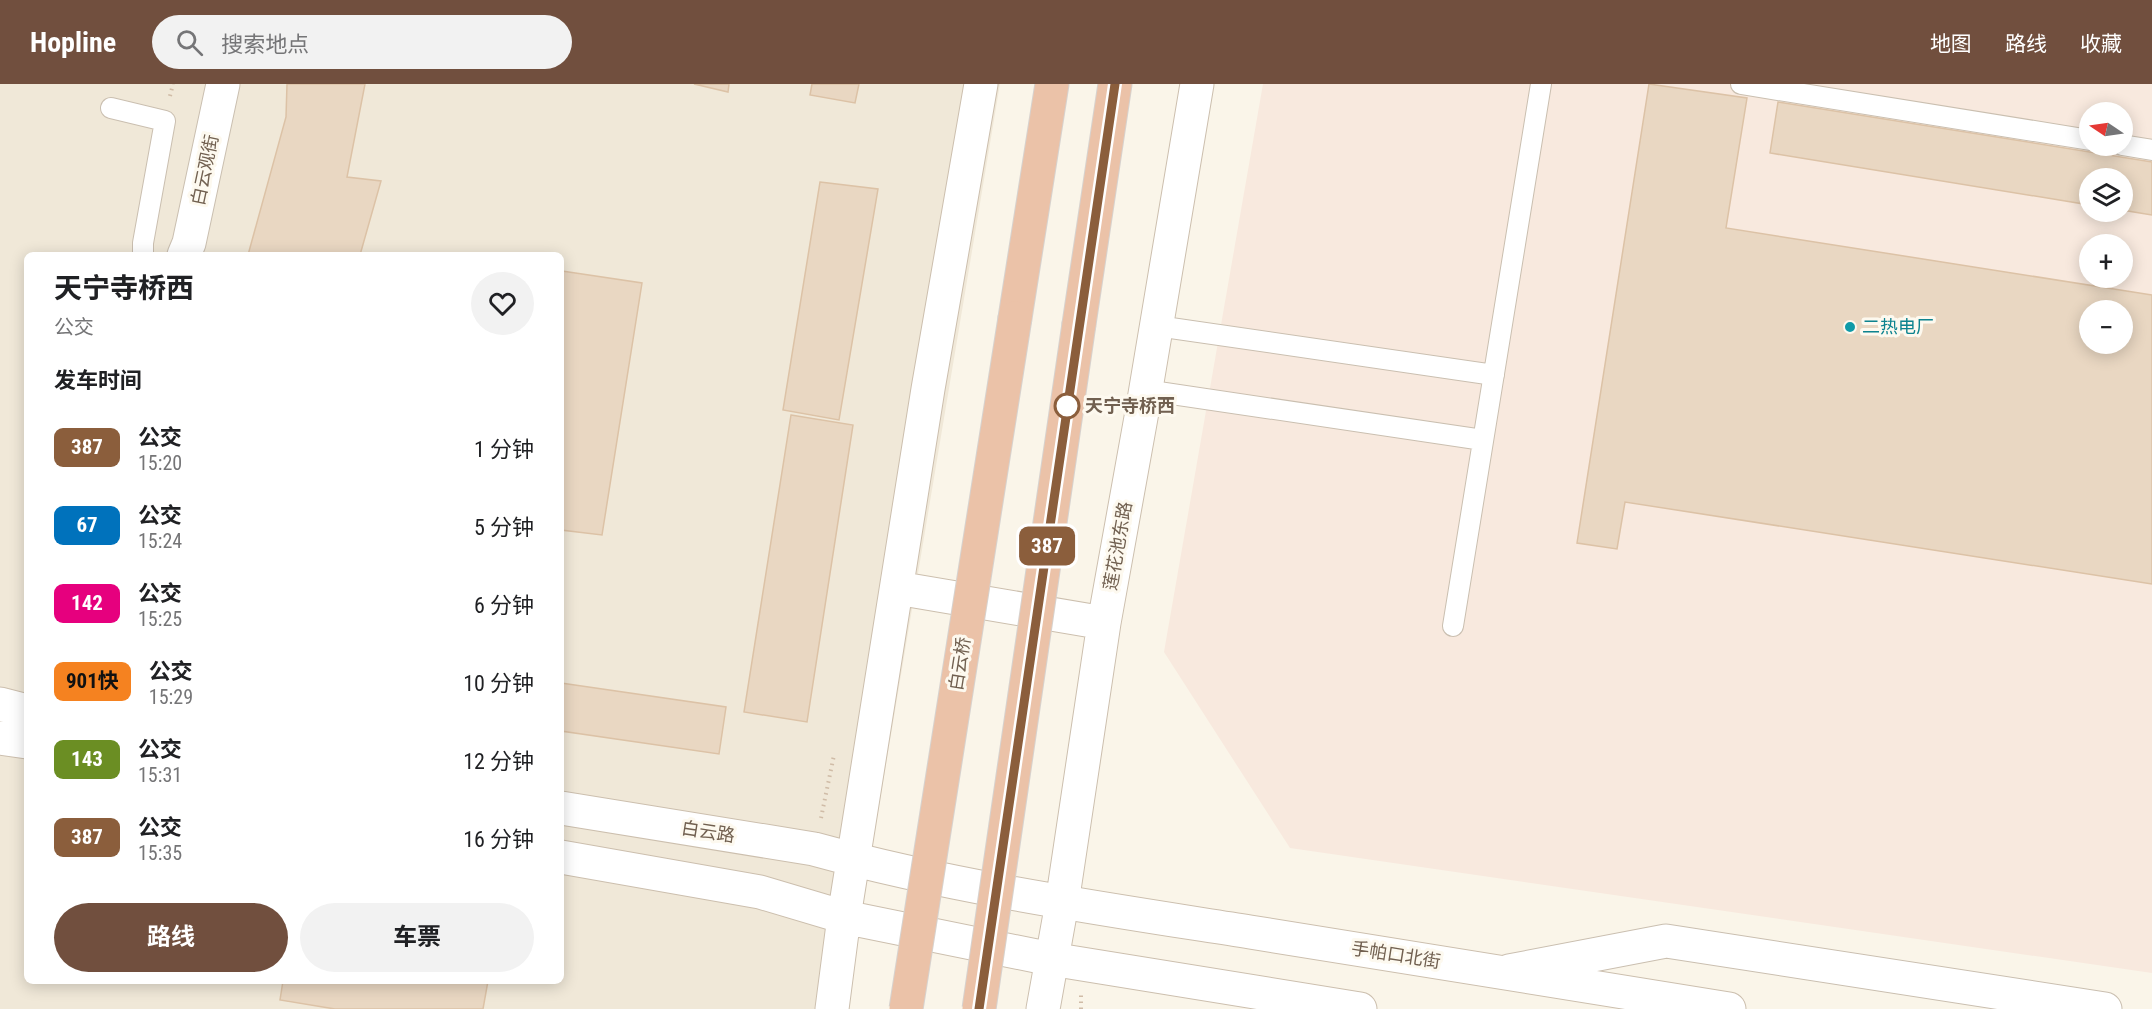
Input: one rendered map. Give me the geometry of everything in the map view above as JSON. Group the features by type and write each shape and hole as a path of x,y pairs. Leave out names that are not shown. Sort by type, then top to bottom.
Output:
{"highway":[{"name":"白云桥","path":"906,1009 1052,84"},
{"path":"979,1009 1115,84"}],"street":[{"name":"白云观街","path":"185,252 223,84"},
{"path":"832,1009 844,917 928,389 981,84"},
{"name":"莲花池东路","path":"1043,1009 1062,903 1104,623 1197,84"},
{"path":"897,588 1104,623"},
{"path":"0,704 24,710"},
{"path":"0,738 24,742"},
{"name":"白云路","path":"564,808 814,849 854,860 1062,903"},
{"path":"564,858 760,892 844,917 1051,960 1360,1009"},
{"name":"手帕口北街","path":"1062,903 1729,1009"},
{"path":"1505,972 1666,941 2105,1009"},
{"path":"1264,995 1305,1009"}],"lane":[{"path":"1453,626 1541,84"},
{"path":"1741,84 2079,138"},
{"path":"111,108 165,121 143,252"},
{"path":"2133,147 2152,150"},
{"path":"1157,326 1494,375"},
{"path":"1145,390 1483,440"}],"shaded area":[{"path":"0,84 1000,84 845,1009 0,1009"},
{"path":"1263,84 2152,84 2152,973 1290,848 1164,652"}],"building":[{"path":"287,84 365,84 347,177 381,181 361,252 249,252 286,117"},
{"path":"694,84 729,84 728,92"},
{"path":"812,84 859,84 855,103 810,95"},
{"name":"二热电厂","path":"1649,84 1747,98 1726,228 2079,284 2079,288 2107,288 2152,295 2152,584 1625,502 1617,549 1577,543"},
{"path":"1778,102 2079,150 2079,156 2115,156 2152,162 2152,215 2133,212 2133,168 2079,168 2079,203 1770,153"},
{"path":"820,182 878,189 839,420 783,410"},
{"path":"564,271 642,283 602,535 564,530"},
{"path":"791,415 853,425 807,722 744,712"},
{"path":"564,683 726,707 719,754 564,731"},
{"path":"283,984 487,984 483,1009 335,1009 280,1000"}],"bus line":[{"name":"387","path":"979,1009 1115,84"}],"place":[{"name":"二热电厂","path":"1850,327"},
{"name":"天宁寺桥西","path":"1067,406"}]}
